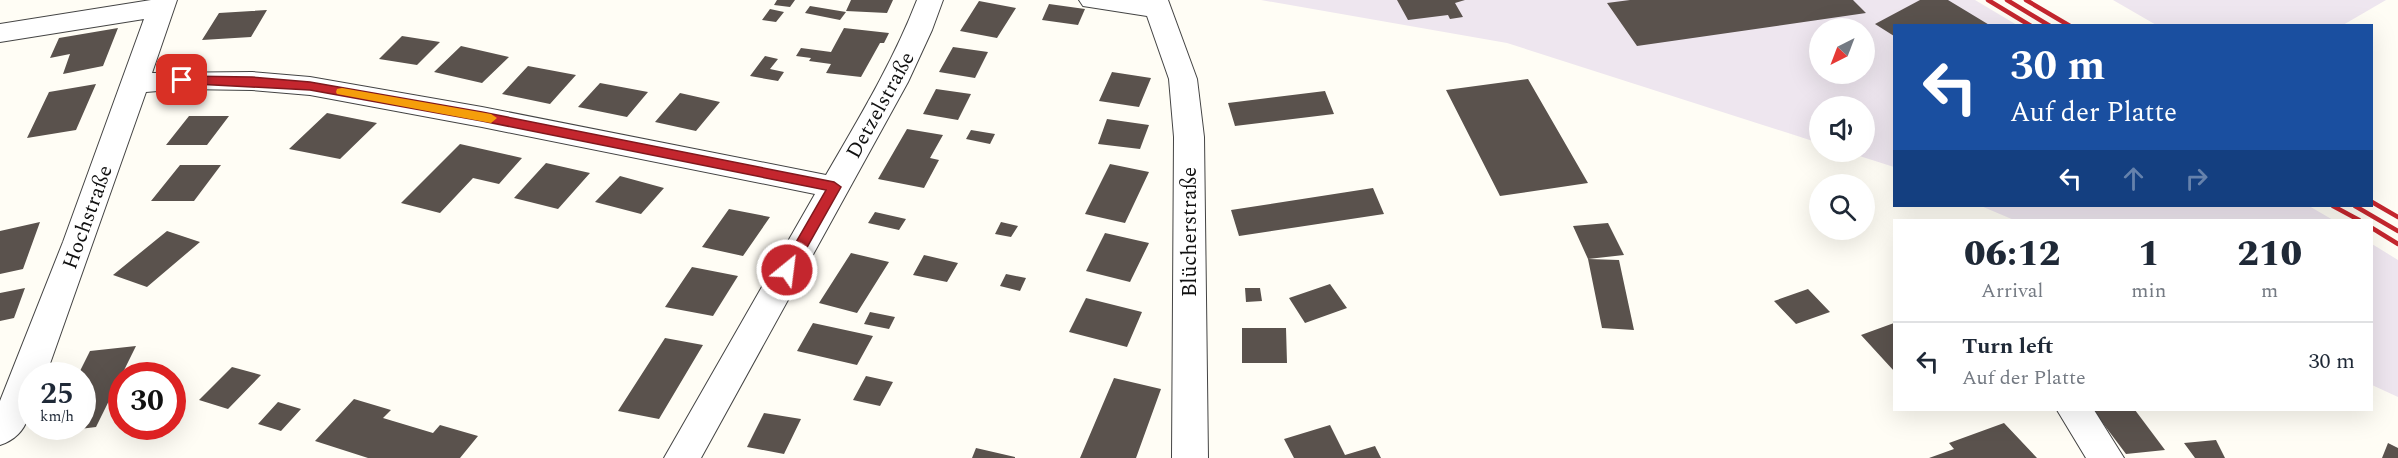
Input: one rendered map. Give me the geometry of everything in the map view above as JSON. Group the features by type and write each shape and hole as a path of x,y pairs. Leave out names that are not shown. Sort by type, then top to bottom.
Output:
{"street":[{"name":"Detzelstraße","path":"682,458 894,82 919,30 930,0"},
{"name":"Blücherstraße","path":"1092,0 1158,5 1184,79 1189,137 1190,458"},
{"path":"0,33 163,4"},
{"name":"Hochstraße","path":"0,430 18,404 79,242 163,4"},
{"path":"135,83 194,80 252,81 310,86 482,117 834,187"},
{"path":"2075,411 2106,458"}],"shaded area":[{"path":"1261,0 1975,0 2015,24 1893,24 1893,167 1875,161 1875,96 1809,96 1809,140 1507,43"},
{"path":"2113,0 2386,0 2345,24 2155,24"},
{"path":"1983,207 2311,207 2331,219 2012,219"},
{"path":"2373,245 2398,260 2398,397 2373,385"}],"building":[{"path":"777,0 795,0 790,7 774,5"},
{"path":"851,0 893,0 887,13 846,11"},
{"path":"1397,0 1465,0 1455,3 1463,17 1450,19 1448,15 1408,20"},
{"path":"1630,0 1853,0 1866,13 1831,18 1809,18 1809,21 1637,46 1607,3"},
{"path":"1920,0 1948,0 1988,24 1893,24 1893,35 1875,24"},
{"path":"979,1 1016,8 997,38 960,31"},
{"path":"1049,4 1085,9 1078,25 1042,20"},
{"path":"810,6 846,12 840,20 805,13"},
{"path":"770,9 784,12 776,22 762,20"},
{"path":"267,10 251,37 202,40 219,13"},
{"path":"118,28 103,66 63,74 70,54 50,58 59,38"},
{"path":"844,28 889,33 884,43 880,43 861,77 826,73 831,64 809,61 811,58 796,56 801,48 831,52"},
{"path":"402,36 440,42 417,65 379,59"},
{"path":"461,46 509,57 482,83 434,72"},
{"path":"953,47 988,52 975,78 939,72"},
{"path":"765,56 778,59 770,69 784,72 778,81 750,76"},
{"path":"528,66 576,75 550,104 502,94"},
{"path":"1112,72 1151,78 1139,107 1099,101"},
{"path":"1528,79 1588,183 1500,196 1446,90"},
{"path":"600,83 648,92 627,117 578,107"},
{"path":"96,84 76,130 27,138 49,92"},
{"path":"936,89 971,94 958,120 923,114"},
{"path":"1325,91 1334,114 1235,126 1228,103"},
{"path":"680,93 720,102 696,131 655,122"},
{"path":"327,113 377,123 340,159 289,149"},
{"path":"189,116 229,116 207,145 166,145"},
{"path":"1107,119 1149,125 1140,149 1098,144"},
{"path":"907,129 943,135 930,158 939,160 924,188 878,179"},
{"path":"971,130 995,134 990,144 966,139"},
{"path":"460,144 522,158 499,184 473,178 440,213 401,203"},
{"path":"546,163 590,173 558,209 514,198"},
{"path":"1110,164 1149,172 1125,223 1085,214"},
{"path":"180,165 221,165 194,201 151,201"},
{"path":"620,176 664,188 641,214 595,202"},
{"path":"1373,188 1384,214 1239,236 1231,210"},
{"path":"729,209 770,217 743,256 702,247"},
{"path":"875,212 906,219 899,230 868,223"},
{"path":"40,222 23,269 0,274 0,231"},
{"path":"1001,222 1018,226 1011,237 995,234"},
{"path":"1608,223 1624,255 1588,259 1573,226"},
{"path":"167,231 200,242 147,287 113,275"},
{"path":"1105,233 1149,243 1130,282 1086,271"},
{"path":"851,253 889,262 857,313 819,303"},
{"path":"924,255 958,263 947,282 913,275"},
{"path":"1588,259 1619,260 1634,330 1602,328"},
{"path":"692,267 738,276 713,316 665,307"},
{"path":"1006,274 1026,278 1020,291 1000,286"},
{"path":"1330,284 1347,308 1305,323 1289,298"},
{"path":"25,288 14,318 0,321 0,293"},
{"path":"1245,288 1260,288 1262,301 1246,302"},
{"path":"1808,289 1830,312 1796,324 1774,301"},
{"path":"1086,298 1142,312 1127,347 1069,332"},
{"path":"870,312 895,317 889,329 864,324"},
{"path":"813,323 873,336 857,365 797,351"},
{"path":"1893,323 1893,370 1861,335"},
{"path":"1242,328 1286,328 1287,363 1242,363"},
{"path":"665,338 703,345 659,419 618,411"},
{"path":"136,346 128,362 108,362 108,403 96,427 96,362 84,362 90,351"},
{"path":"232,367 261,375 228,409 199,400"},
{"path":"866,376 893,382 880,406 853,400"},
{"path":"1114,378 1161,389 1136,458 1080,458"},
{"path":"354,399 391,410 383,418 433,433 440,425 478,436 460,458 368,458 315,441"},
{"path":"278,402 301,409 281,431 258,424"},
{"path":"2094,411 2136,411 2165,450 2126,454"},
{"path":"764,413 801,419 784,454 747,447"},
{"path":"2004,423 2037,458 1929,458 1954,449 1949,443"},
{"path":"1330,425 1345,455 1375,446 1381,458 1294,458 1284,439"},
{"path":"2216,440 2225,458 2195,458 2184,443"},
{"path":"2388,443 2398,448 2398,458 2382,458"},
{"path":"976,448 1015,457 1015,458 972,458"}],"railway":[{"path":"1988,0 2028,24"},
{"path":"2007,0 2047,24"},
{"path":"2026,0 2067,24"},
{"path":"2373,203 2398,217"},
{"path":"2335,207 2357,219"},
{"path":"2357,207 2398,231"},
{"path":"2373,229 2398,244"}],"slow traffic":[{"path":"342,92 491,118"}],"route":[{"path":"182,80 252,81 310,86 482,117 834,187 787,270"}]}
